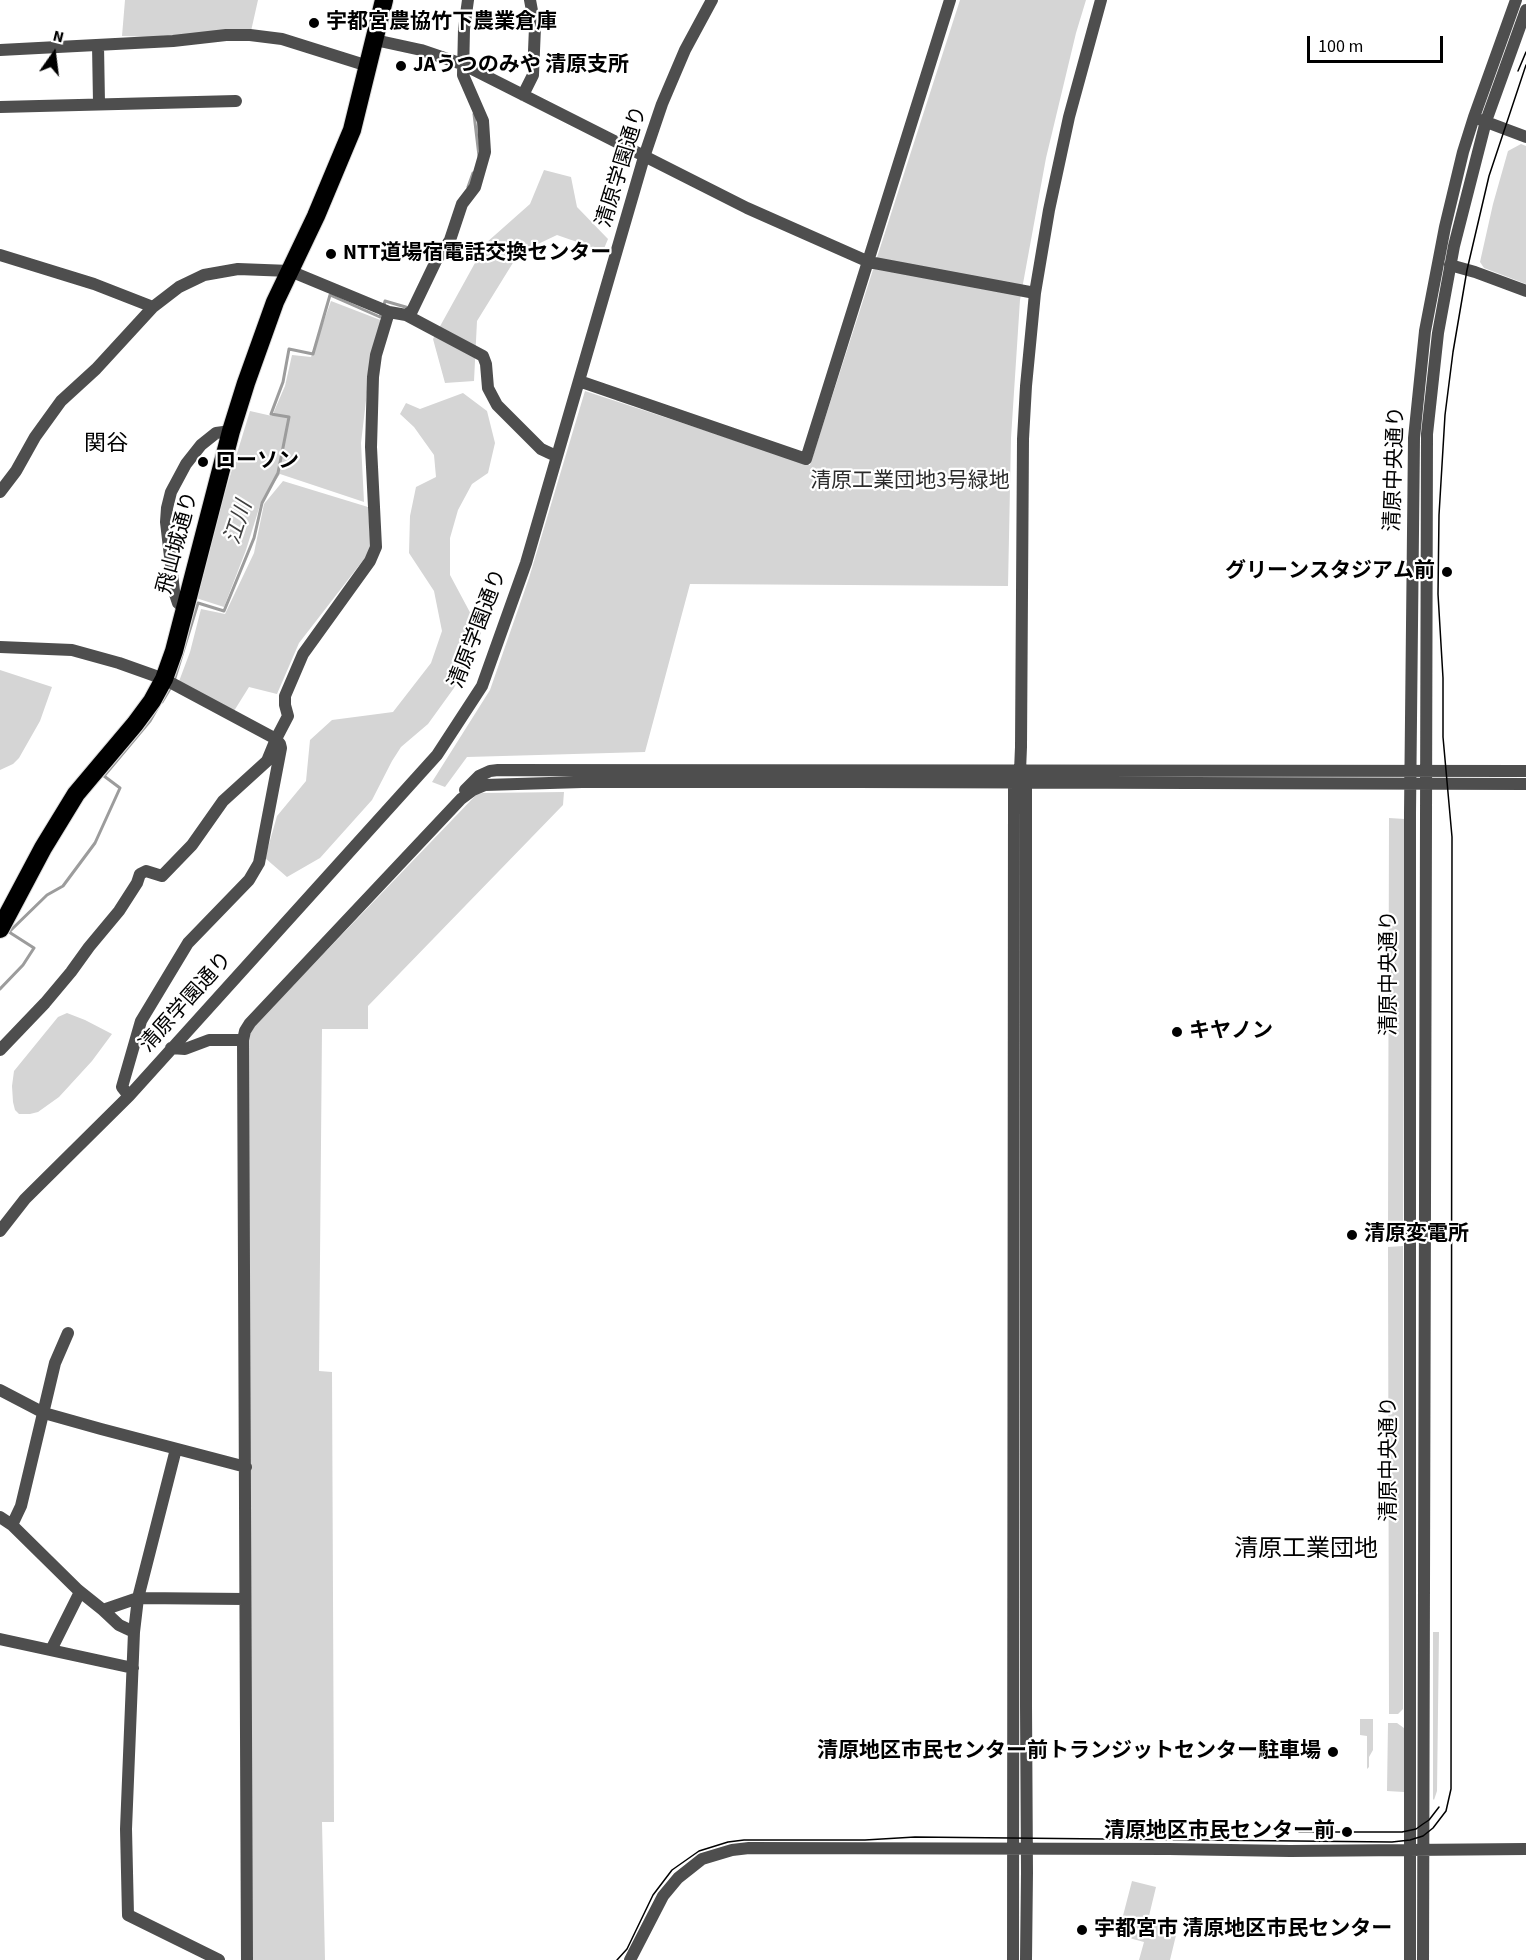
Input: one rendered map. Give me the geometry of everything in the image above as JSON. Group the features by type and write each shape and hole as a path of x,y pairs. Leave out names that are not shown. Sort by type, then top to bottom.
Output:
{"highway":[{"name":"飛山城通り","path":"0,929 76,794 135,724 152,701 164,679 174,651 231,431 259,343 275,302 343,155 357,113 384,0"}],"street":[{"path":"406,315 412,311 436,261 450,240 462,204 475,187 485,152 483,121 463,75 464,29 468,0"},
{"path":"523,95 533,75 535,27 530,0"},
{"name":"清原学園通り","path":"0,1231 46,1177 129,1096 437,755 483,686 526,563 662,104 685,50 712,0"},
{"path":"579,381 806,459 950,0"},
{"path":"1013,1960 1023,439 1035,293 1058,163 1083,61 1101,0"},
{"name":"清原中央通り","path":"1423,1960 1427,434 1438,333 1450,265 1480,119 1516,0"},
{"name":"清原中央通り","path":"1410,1960 1410,770 1414,438 1425,331 1437,263 1463,152 1480,119 1526,10"},
{"path":"0,50 172,42 250,34 282,39 368,66"},
{"path":"375,40 421,50 462,64 747,208 869,262 1035,293"},
{"path":"98,45 99,103"},
{"path":"0,107 236,101"},
{"path":"1480,119 1526,137"},
{"path":"0,255 94,284 153,307"},
{"path":"1450,265 1526,291"},
{"path":"0,492 15,471 34,436 61,401 96,369 153,307 179,287 204,275 238,269 290,271 389,312 406,315 483,356 488,388 497,405 541,449 556,456"},
{"path":"0,1050 45,1003 119,911 137,883 140,874 146,871 162,876 192,845 223,801 267,761 288,716 285,696 303,654 370,561 376,547 371,447 372,377 389,312"},
{"path":"185,609 178,603 174,591 166,522 171,492 186,464 201,446 216,433 231,431"},
{"path":"0,647 72,650 119,663 164,679 276,739 280,744 259,864 249,880 188,943 141,1021 122,1087 129,1096"},
{"path":"247,1960 243,1040 250,1023 461,799 471,783 479,776 498,770 1020,779 1526,784"},
{"path":"1020,779 1410,770 1526,771"},
{"path":"1020,779 1026,1960"},
{"path":"171,1048 185,1049 209,1040 243,1040"},
{"path":"12,1525 21,1506 56,1363 69,1333"},
{"path":"0,1390 44,1413 246,1467"},
{"path":"176,1449 138,1598 134,1632 126,1829 128,1915 219,1960"},
{"path":"0,1517 12,1525 80,1592 119,1625 134,1632"},
{"path":"51,1650 80,1592"},
{"path":"103,1610 138,1598 245,1599"},
{"path":"0,1639 134,1668"},
{"path":"630,1960 670,1886 689,1868 702,1859 749,1848 1290,1851 1522,1849"}],"green space":[{"path":"125,0 258,0 249,40 122,36"},
{"name":"清原工業団地3号緑地","path":"960,0 1086,0 1046,158 1020,300 1011,438 1008,586 690,584 645,752 467,757 445,787 432,782 490,690 529,578 585,391 810,465"},
{"path":"1521,144 1526,146 1526,284 1484,268 1480,262 1508,151"},
{"path":"544,170 571,177 577,207 608,239 603,251 557,235 519,253 477,321 474,381 445,383 433,339 486,243 530,204"},
{"path":"331,301 383,321 369,375 361,443 364,502 280,474 261,502 246,550 224,607 196,598 211,538 250,411 272,416 285,386 292,355 311,357"},
{"path":"463,393 487,411 495,443 488,473 472,484 458,510 450,538 450,575 481,633 454,688 428,724 401,747 372,800 320,858 287,877 265,858 277,816 306,781 310,740 332,720 393,712 431,663 442,631 434,591 409,553 410,516 416,487 436,477 434,455 414,427 400,414 406,403 420,409"},
{"path":"283,481 368,507 371,550 299,643 277,694 249,687 234,711 178,684 190,652 201,609 225,614 254,553 264,504"},
{"path":"0,670 52,687 40,721 19,758 13,764 0,770"},
{"path":"564,792 563,805 368,1006 368,1029 322,1029 319,1371 332,1372 334,1822 322,1822 325,1960 252,1960 248,1038 256,1024 477,794"},
{"path":"1389,818 1405,819 1403,1229 1388,1228"},
{"path":"67,1013 112,1034 92,1061 59,1097 38,1112 19,1114 13,1102 14,1071 58,1017"},
{"path":"1403,1246 1403,1709 1398,1714 1389,1714 1388,1247"},
{"path":"1433,1632 1439,1632 1437,1791 1434,1800 1433,1799"},
{"path":"1360,1719 1373,1719 1373,1750 1367,1769 1367,1736 1360,1735"},
{"path":"1388,1723 1397,1723 1404,1728 1404,1792 1387,1791"},
{"path":"1132,1881 1156,1887 1148,1920 1178,1927 1170,1960 1139,1960 1144,1942 1118,1935"}],"waterway":[{"name":"江川","path":"474,114 479,156"},
{"name":"江川","path":"468,187 473,173"},
{"name":"江川","path":"174,681 198,603 224,611 254,538 262,503 278,473 289,417 271,414 283,382 289,349 313,354 330,295 380,317 382,311"},
{"name":"江川","path":"384,305 385,301 409,308"},
{"name":"江川","path":"162,702 171,687"},
{"name":"江川","path":"0,989 23,965 34,948 9,932 47,895 63,886 95,843 120,788 104,776 150,721 158,707"}],"tram line":[{"path":"1518,71 1526,52"},
{"path":"617,1960 627,1949 653,1895 672,1870 699,1851 728,1842 915,1837 1392,1842 1423,1836 1433,1828 1446,1811 1451,1789 1452,837 1443,737 1443,678 1438,594 1439,515 1445,415 1467,270 1489,176 1526,65"},
{"path":"1299,1832 1402,1832 1416,1829 1429,1820 1439,1807"}],"place":[{"name":"宇都宮農協竹下農業倉庫","path":"314,23"},
{"name":"JAうつのみや 清原支所","path":"401,66"},
{"name":"NTT道場宿電話交換センター","path":"331,254"},
{"name":"ローソン","path":"203,462"},
{"name":"グリーンスタジアム前","path":"1447,572"},
{"name":"キヤノン","path":"1177,1032"},
{"name":"清原変電所","path":"1352,1235"},
{"name":"清原地区市民センター前トランジットセンター駐車場","path":"1333,1752"},
{"name":"清原地区市民センター前","path":"1347,1832"},
{"name":"宇都宮市 清原地区市民センター","path":"1082,1930"}],"district":[{"name":"関谷","path":"106,445"},
{"name":"清原工業団地","path":"1306,1551"}]}
